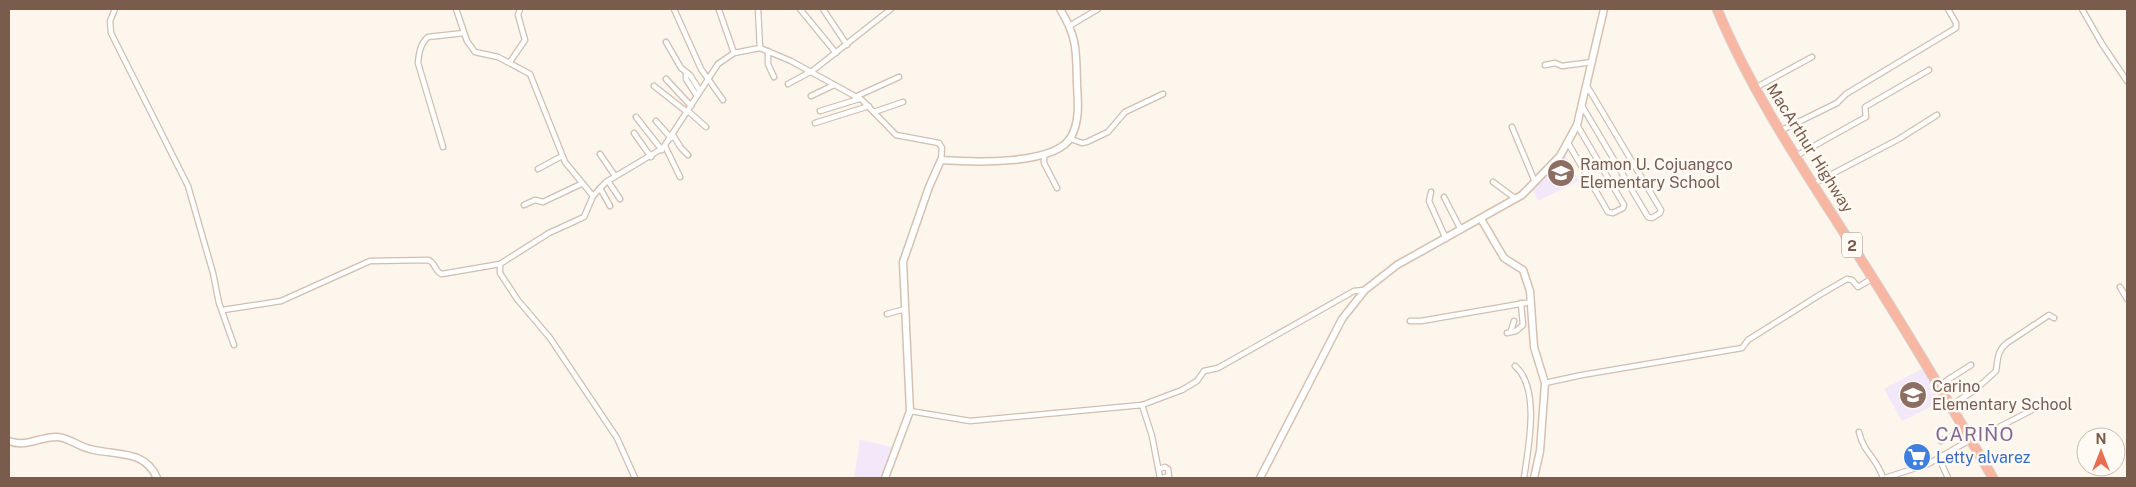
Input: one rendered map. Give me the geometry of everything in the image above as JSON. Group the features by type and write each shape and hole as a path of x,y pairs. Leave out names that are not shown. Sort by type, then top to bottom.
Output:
{"highway":[{"name":"MacArthur Highway","path":"1717,9 1755,88 1780,131 1873,278 1972,440 1993,478"}],"street":[{"path":"115,9 110,21 111,34 188,186 214,273 219,303 234,345"},
{"path":"456,9 464,32 475,52 510,62 524,70 534,80 562,156 581,184 593,196"},
{"path":"510,62 524,40 518,15 520,9"},
{"path":"674,9 701,69 723,100"},
{"path":"758,9 760,48"},
{"path":"800,9 836,53"},
{"path":"823,9 847,44"},
{"path":"941,160 991,162 1044,154 1055,151 1070,139 1076,126 1078,110 1076,55 1071,25 1060,9"},
{"path":"1071,25 1098,9"},
{"path":"1260,478 1342,319 1365,290 1397,265 1516,199 1560,156 1577,125 1604,9"},
{"path":"1780,131 1837,103 1852,90 1956,28 1956,22 1948,9"},
{"path":"2082,9 2102,44 2127,81"},
{"path":"719,10 734,53"},
{"path":"788,84 811,72 888,10"},
{"path":"443,147 418,62 420,48 428,37 464,32"},
{"path":"666,42 697,96"},
{"path":"223,310 281,300 374,260 428,260 432,262 437,272 442,274 500,264 549,233 584,217 593,196 608,181 664,148 708,77 724,59 734,53 760,48 811,72 870,106 896,135 939,143 942,148 941,160 904,257 910,411 885,478"},
{"path":"768,51 768,64 774,77"},
{"path":"1755,88 1812,56"},
{"path":"1545,65 1555,63 1562,66 1592,62"},
{"path":"1796,156 1866,117 1865,107 1930,70"},
{"path":"686,74 690,75 700,91"},
{"path":"820,111 857,98 898,77"},
{"path":"666,80 689,110 706,127"},
{"path":"812,96 834,85"},
{"path":"654,86 689,110"},
{"path":"1582,106 1648,217 1652,218 1660,213 1661,210 1587,86"},
{"path":"1070,139 1082,144 1088,142 1108,132 1125,112 1163,94"},
{"path":"874,112 903,102"},
{"path":"815,123 870,106"},
{"path":"1813,184 1899,139 1937,116"},
{"path":"636,117 664,148 680,177"},
{"path":"656,122 688,155"},
{"path":"1568,143 1608,212 1612,214 1623,208 1624,205 1577,125"},
{"path":"1512,127 1535,182"},
{"path":"634,133 652,156"},
{"path":"600,154 615,176"},
{"path":"1044,154 1046,168 1057,188"},
{"path":"538,169 562,156"},
{"path":"608,181 620,199"},
{"path":"1493,182 1516,199"},
{"path":"524,204 535,200 543,202 581,184"},
{"path":"600,188 610,206"},
{"path":"1431,192 1429,201 1446,239"},
{"path":"1444,198 1461,230"},
{"path":"1481,219 1504,258 1523,270 1526,277 1531,302 1534,347 1545,384 1540,451 1534,478"},
{"path":"500,264 500,273 517,300 550,338 617,438 636,478"},
{"path":"1545,384 1582,375 1742,348 1756,335 1847,279 1852,280 1858,287 1873,278"},
{"path":"2120,287 2127,299"},
{"path":"910,411 970,421 1142,405 1182,390 1197,381 1204,371 1218,368 1354,290 1365,290"},
{"path":"1410,321 1420,321 1531,302"},
{"path":"1514,321 1509,332 1516,332 1522,325 1521,303"},
{"path":"887,314 905,309"},
{"path":"1950,406 1975,390 1996,371 1997,358 2001,348 2049,315 2054,318"},
{"path":"1938,386 1971,365"},
{"path":"1515,366 1525,376 1527,384 1531,436 1524,478"},
{"path":"1142,405 1152,436 1158,469 1161,478 1169,476 1168,469 1158,469"},
{"path":"1859,432 1864,449 1877,461 1884,478 1939,458 2032,410"},
{"path":"1941,440 1965,429"},
{"path":"1531,436 1540,436"},
{"path":"9,440 25,444 59,437 90,449 134,456 152,467 157,478"},
{"path":"1939,458 1948,478"}],"shaded area":[{"name":"Ramon U. Cojuangco Elementary School","path":"1565,154 1579,181 1538,201 1532,189"},
{"name":"Carino Elementary School","path":"1923,368 1942,401 1902,421 1884,389"},
{"path":"860,440 893,447 882,478 854,478"}],"place":[{"name":"Ramon U. Cojuangco Elementary School","path":"1561,173"},
{"name":"Carino Elementary School","path":"1913,395"},
{"name":"Letty alvarez","path":"1917,457"}],"district":[{"name":"CARIÑO","path":"1975,434"}]}
